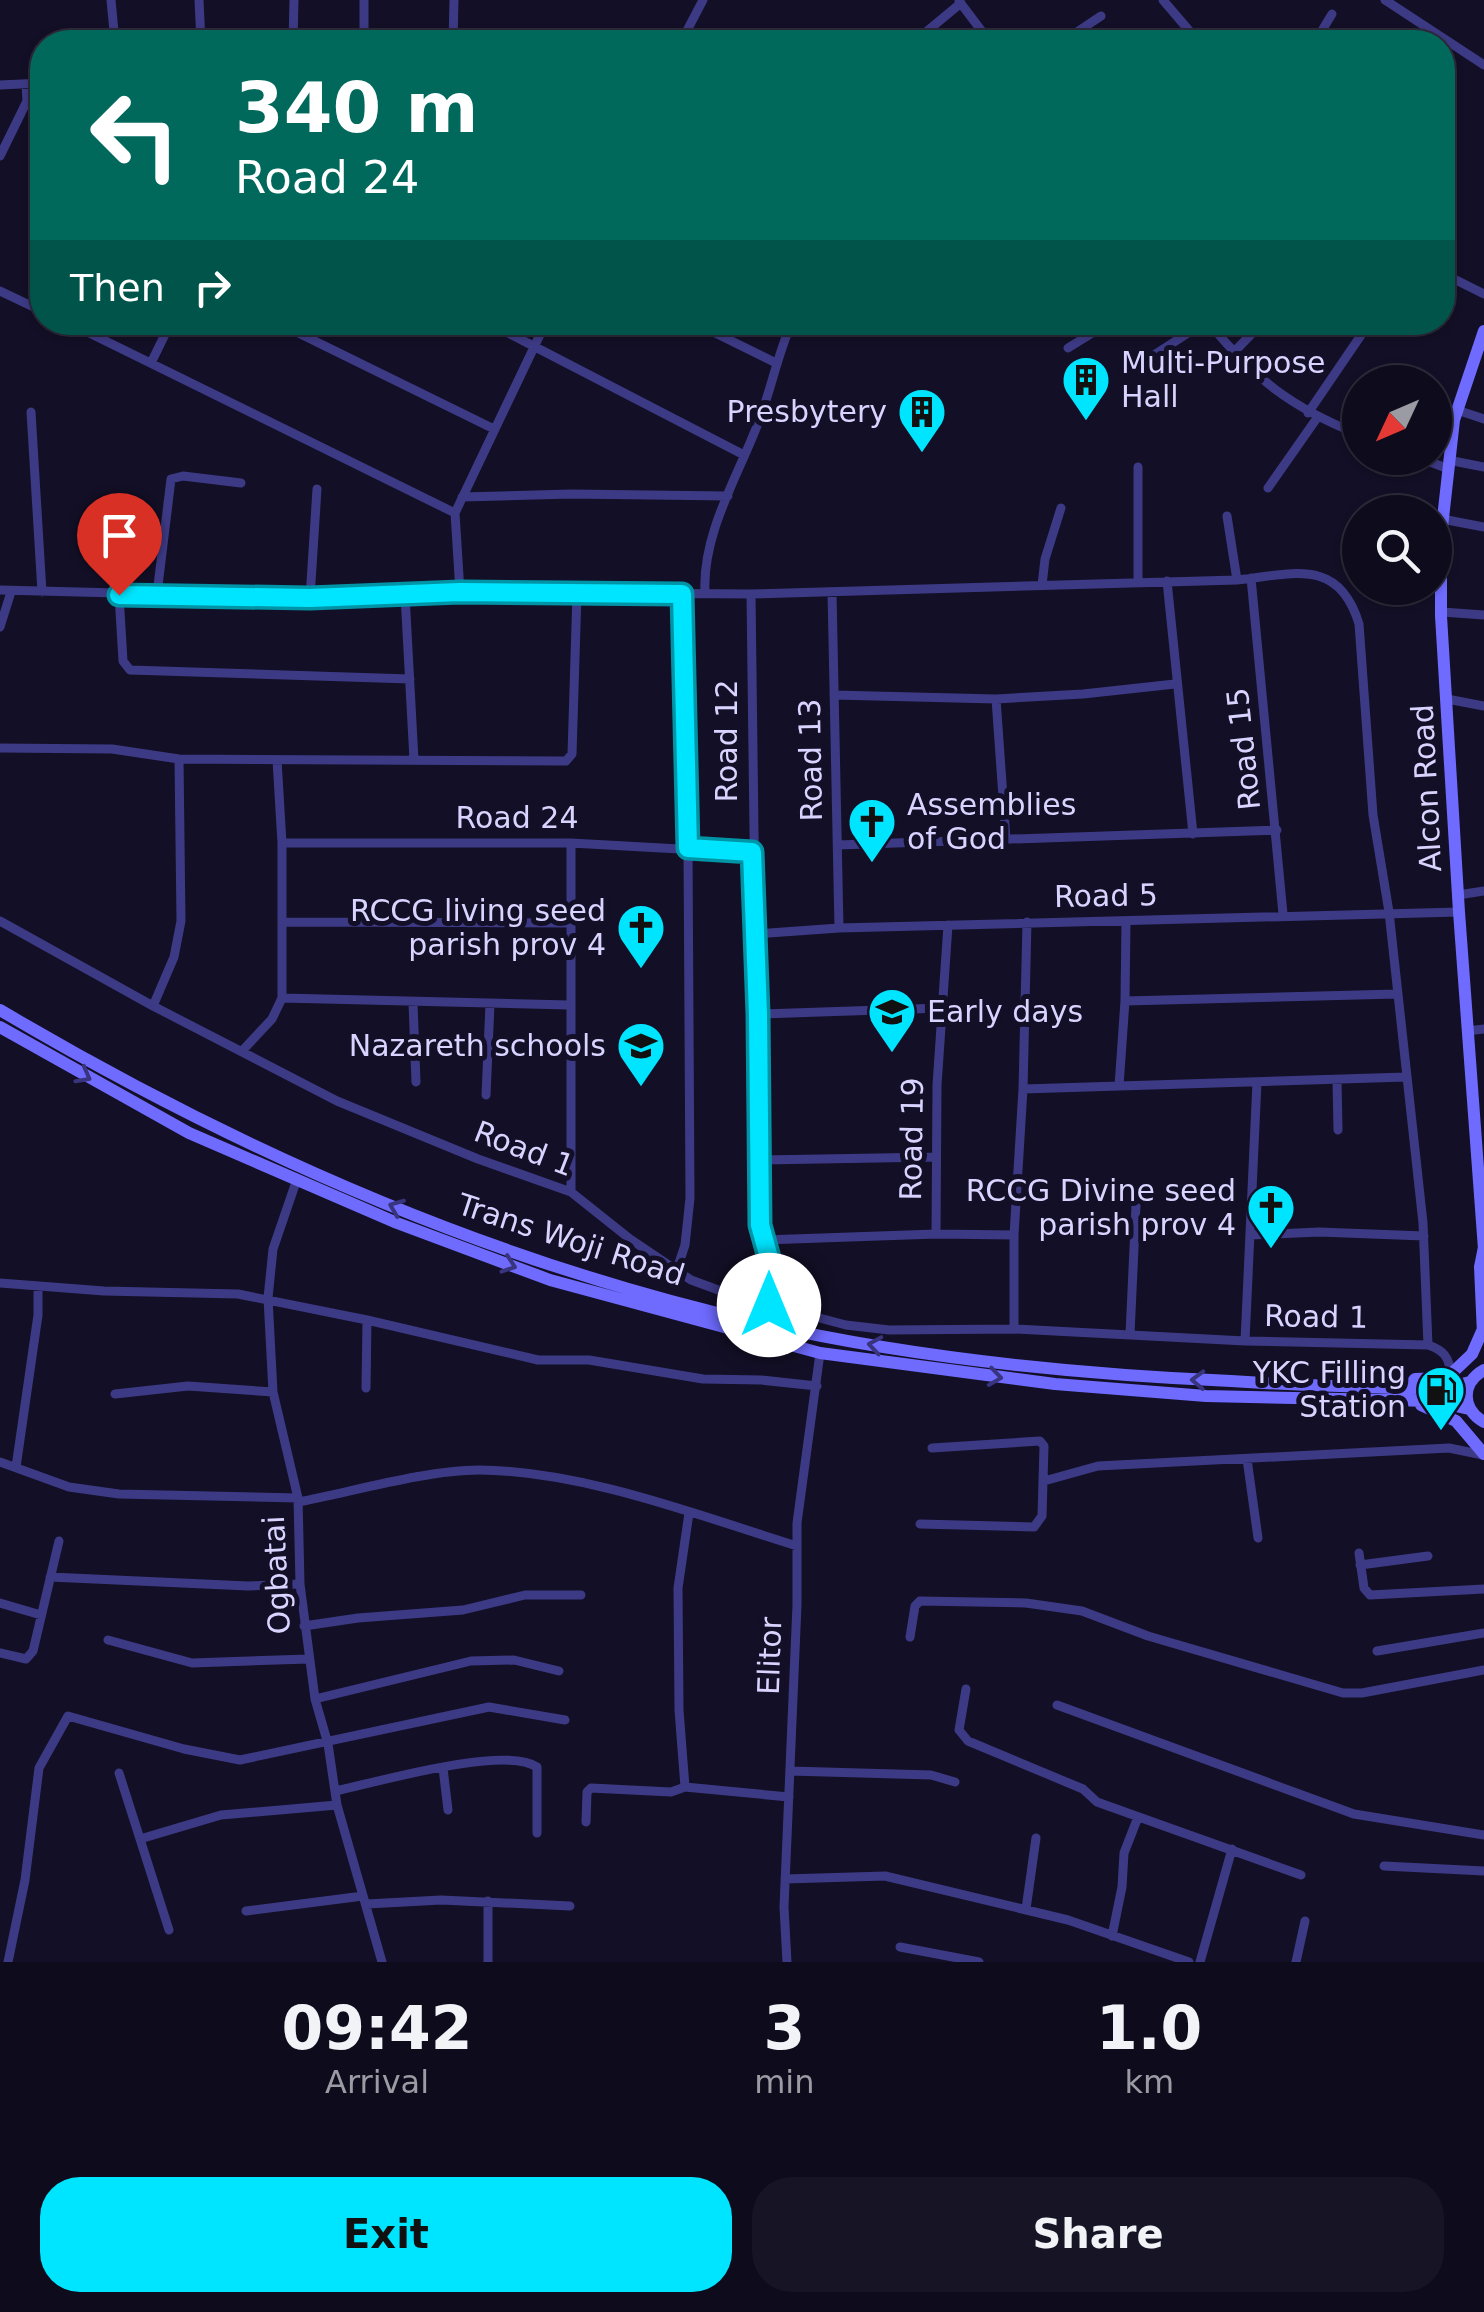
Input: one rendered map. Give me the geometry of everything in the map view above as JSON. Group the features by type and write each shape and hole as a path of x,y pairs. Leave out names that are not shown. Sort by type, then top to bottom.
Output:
{"main road":[{"name":"Alcon Road","path":"1452,437 1457,410 1484,331"},
{"name":"Alcon Road","path":"1442,605 1466,1030 1479,1136 1484,1346"},
{"name":"Trans Woji Road","path":"0,1010 42,1044"},
{"name":"Trans Woji Road","path":"0,1028 42,1044 120,1087 296,1167 458,1232 595,1278 754,1322 880,1346 1048,1369 1408,1395 1469,1409"},
{"name":"Trans Woji Road","path":"120,1087 189,1133 296,1182 463,1249 550,1280 820,1353 1055,1384 1206,1396 1408,1395 1454,1387 1478,1374"},
{"path":"1483,1329 1472,1354 1450,1374 1415,1379 1408,1395 1456,1421 1484,1455"},
{"path":"1483,1423 1466,1400 1484,1355"}],"street":[{"path":"112,0 114,30"},
{"path":"200,0 201,30"},
{"path":"293,30 294,0"},
{"path":"364,0 364,30"},
{"path":"453,30 454,0"},
{"path":"687,30 703,0"},
{"path":"1163,0 1189,30"},
{"path":"1384,0 1430,30"},
{"path":"927,30 960,1 981,30"},
{"path":"1322,30 1332,14"},
{"path":"1080,30 1102,16"},
{"path":"1455,46 1484,65"},
{"path":"0,156 27,101 26,84"},
{"path":"0,86 30,84"},
{"path":"1455,280 1484,294"},
{"path":"0,290 30,305"},
{"path":"94,335 456,514"},
{"path":"151,363 165,335"},
{"path":"302,335 494,429"},
{"path":"514,335 744,454"},
{"path":"460,592 456,514 540,335"},
{"path":"719,335 776,363"},
{"path":"705,592 705,558 760,419 787,335"},
{"path":"1068,348 1089,335"},
{"path":"1134,368 1186,335"},
{"path":"1218,335 1262,380 1313,415 1342,427"},
{"path":"1233,352 1249,335"},
{"path":"1268,488 1362,335"},
{"path":"1457,410 1484,419"},
{"path":"31,412 42,592"},
{"path":"1452,464 1484,467"},
{"path":"1138,467 1138,583"},
{"path":"157,594 171,478 241,483"},
{"path":"310,598 317,489"},
{"path":"462,497 728,496"},
{"path":"1042,586 1045,559 1061,508"},
{"path":"1227,516 1237,580"},
{"path":"1452,521 1484,526"},
{"path":"0,627 5,591 310,598 460,592 751,594 1322,575 1335,581 1354,604 1359,624 1373,815 1389,912 1424,1236 1428,1345 1446,1356 1450,1374"},
{"name":"Road 15","path":"1251,578 1283,914"},
{"path":"1167,581 1193,834"},
{"name":"Road 13","path":"832,592 839,928"},
{"path":"0,748 112,749 180,759 570,759 577,593"},
{"path":"405,594 414,760"},
{"path":"677,1268 690,1198 682,594"},
{"name":"Road 12","path":"751,594 760,1225 774,1276 769,1305"},
{"path":"119,595 124,661 130,670 410,679"},
{"path":"1442,612 1484,615"},
{"path":"834,695 996,699 1175,684"},
{"path":"996,699 1006,839"},
{"path":"1447,699 1484,706"},
{"path":"153,1006 174,957 182,922 180,759"},
{"path":"242,1050 272,1020 282,998 282,844 277,760"},
{"path":"838,845 1277,830"},
{"path":"571,1192 572,843"},
{"name":"Road 24","path":"282,844 572,843 752,852"},
{"path":"1458,895 1484,891"},
{"name":"Road 5","path":"755,934 1027,922 1458,912"},
{"name":"Road 1","path":"0,921 337,1101 571,1192 690,1280 769,1305 846,1326 875,1328 1014,1328 1244,1341 1428,1345"},
{"path":"282,922 571,923"},
{"path":"1014,1328 1027,922"},
{"path":"1119,1086 1126,922"},
{"name":"Road 19","path":"936,1234 936,1156 948,925"},
{"path":"1125,1001 1397,994"},
{"path":"282,998 569,1005"},
{"path":"413,1003 416,1082"},
{"path":"486,1095 490,1004"},
{"path":"758,1014 942,1008"},
{"path":"1466,1030 1484,1029"},
{"path":"1024,1089 1406,1077"},
{"path":"1337,1080 1338,1130"},
{"path":"1244,1341 1258,1082"},
{"path":"760,1160 936,1156"},
{"name":"Ogbatai","path":"296,1182 273,1249 268,1298 273,1392 298,1500 300,1584 314,1699 328,1744 336,1805 382,1962"},
{"path":"1130,1334 1136,1204"},
{"path":"1251,1235 1319,1232 1424,1236"},
{"path":"764,1240 1014,1235"},
{"path":"0,1283 268,1298 538,1360 590,1360 703,1379 817,1386"},
{"path":"16,1467 31,1379 40,1302 38,1287"},
{"path":"366,1388 368,1320"},
{"name":"Elitor","path":"787,1962 785,1879 798,1502 820,1353"},
{"path":"115,1394 188,1386 273,1392"},
{"path":"920,1524 1037,1526 1042,1516 1044,1446 1033,1439 932,1448"},
{"path":"1044,1481 1098,1466 1449,1448 1484,1455"},
{"path":"1247,1460 1258,1538"},
{"path":"0,1462 69,1487 107,1493 298,1500 481,1470 588,1485 797,1546"},
{"path":"685,1787 679,1710 678,1588 689,1513"},
{"path":"0,1653 18,1659 31,1655 59,1541"},
{"path":"1428,1556 1360,1559 1364,1588 1370,1595 1484,1589"},
{"path":"50,1577 248,1586 300,1584"},
{"path":"304,1626 463,1610 525,1595 581,1594"},
{"path":"910,1637 915,1606 920,1601 1026,1603 1082,1611 1148,1636 1343,1694 1484,1670"},
{"path":"0,1603 41,1616"},
{"path":"1378,1651 1484,1633"},
{"path":"108,1640 192,1664 308,1660"},
{"path":"314,1699 471,1661 514,1660 559,1671"},
{"path":"966,1689 961,1736 988,1751 1083,1789 1098,1802 1302,1875"},
{"path":"1057,1705 1354,1814 1484,1835"},
{"path":"8,1962 25,1880 39,1768 66,1718 71,1716 184,1749 240,1760 489,1707 565,1720"},
{"path":"336,1791 483,1760 534,1764 537,1832"},
{"path":"442,1768 448,1810"},
{"path":"790,1771 932,1776 955,1782"},
{"path":"119,1773 169,1930"},
{"path":"586,1822 587,1792 591,1788 672,1792 685,1787 789,1797"},
{"path":"140,1839 221,1815 336,1805"},
{"path":"1112,1936 1124,1853 1138,1817"},
{"path":"1026,1909 1036,1838"},
{"path":"1200,1962 1232,1849"},
{"path":"1384,1866 1484,1870"},
{"path":"785,1879 885,1876 1026,1909 1188,1962"},
{"path":"246,1912 365,1900 570,1906"},
{"path":"488,1901 488,1962"},
{"path":"1296,1962 1305,1922"},
{"path":"900,1947 979,1962"}],"place":[{"name":"Multi-Purpose Hall","path":"1086,422"},
{"name":"Presbytery","path":"922,454"},
{"name":"Assemblies of God","path":"872,864"},
{"name":"RCCG living seed parish prov 4","path":"641,970"},
{"name":"Early days","path":"892,1054"},
{"name":"Nazareth schools","path":"641,1088"},
{"name":"RCCG Divine seed parish prov 4","path":"1271,1250"},
{"name":"YKC Filling Station","path":"1441,1432"}],"route":[{"path":"119,595 310,598 460,592 682,594 688,848 752,852 760,1225 774,1276 769,1305"}]}
